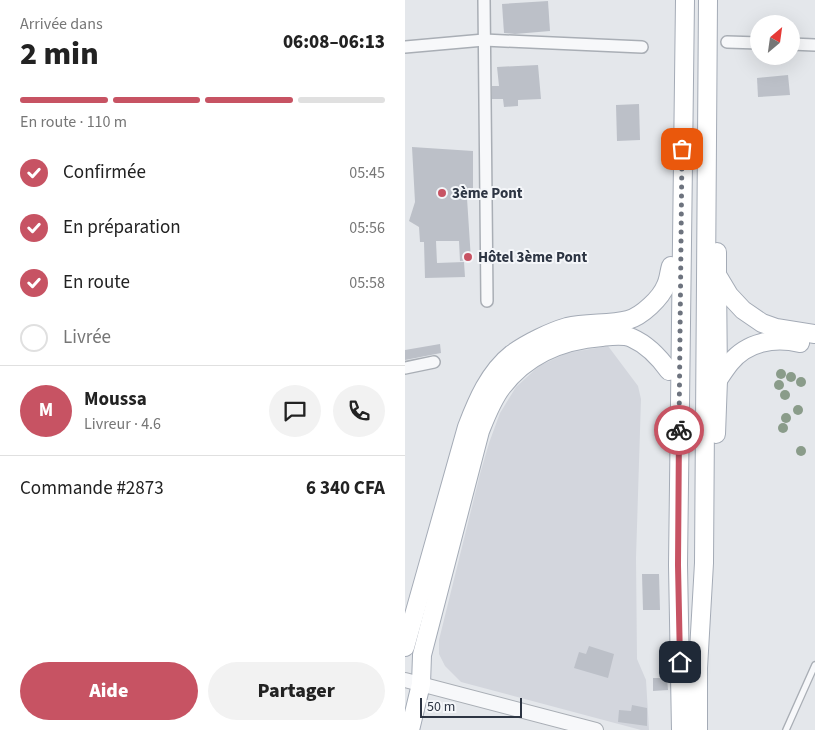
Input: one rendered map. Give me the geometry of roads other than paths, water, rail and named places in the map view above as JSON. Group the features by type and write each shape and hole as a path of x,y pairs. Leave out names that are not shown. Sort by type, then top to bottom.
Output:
{"main road":[{"path":"678,565 685,0"},
{"path":"698,730 698,668 703,563 708,0"},
{"path":"703,563 714,458 719,380 717,275 718,160 715,102 707,70"},
{"path":"681,730 678,565 669,371 675,142 683,90"},
{"path":"405,646 467,427 479,398 495,372 511,354 533,340 567,327 629,320 639,314 659,296 667,284 671,266"},
{"path":"717,275 729,296 743,310 762,323 776,328 815,334"},
{"path":"410,730 413,682 422,655 479,431 502,387 518,370 536,356 555,346 586,338 631,337 647,346 669,371"},
{"path":"719,380 737,356 759,342 775,340 815,346"}],"street":[{"path":"484,0 487,301"},
{"path":"405,47 484,40 642,47"},
{"path":"727,42 750,43"},
{"path":"800,44 815,45"},
{"path":"405,368 434,362"},
{"path":"413,682 595,730"}],"lane":[{"path":"786,730 815,665"}],"place":[{"name":"3ème Pont","path":"442,193"},
{"name":"Hôtel 3ème Pont","path":"468,257"}]}
